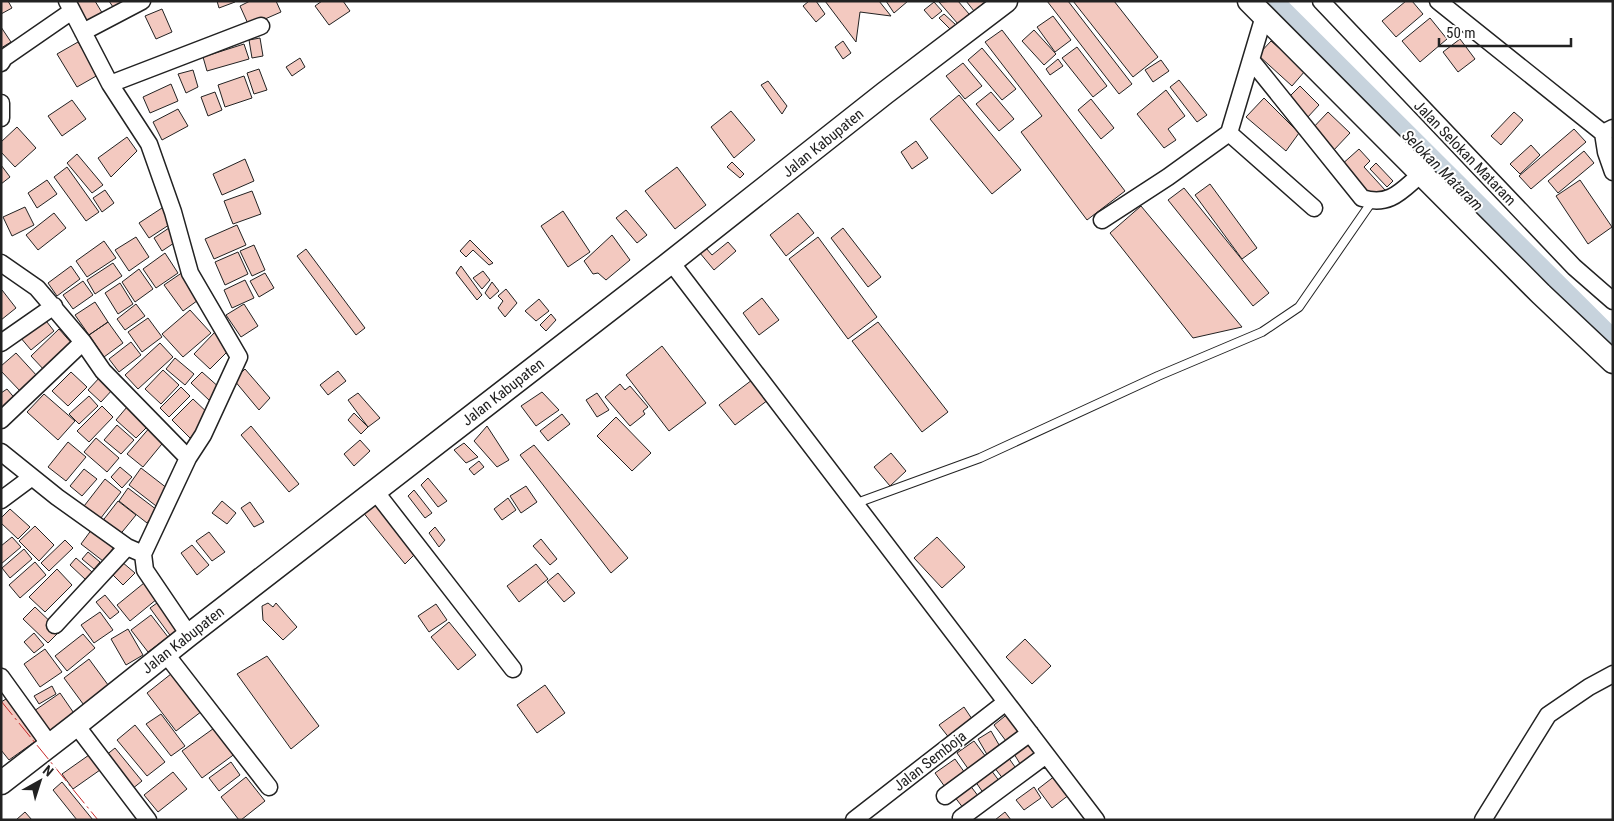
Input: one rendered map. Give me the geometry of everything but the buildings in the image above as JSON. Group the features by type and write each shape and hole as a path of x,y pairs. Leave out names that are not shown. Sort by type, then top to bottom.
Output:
{"main road":[{"name":"Jalan Kabupaten","path":"1,783 671,262 885,93 1006,1"},
{"path":"1256,9 1541,294 1613,362"}],"street":[{"path":"83,32 142,1"},
{"name":"Jalan Selokan Mataram","path":"1321,1 1574,267 1613,301"},
{"path":"1438,1 1608,130 1606,152 1613,172"},
{"path":"1,63 4,58 70,6 110,84 149,144 174,212 190,273 239,357 203,435 188,458 143,554 145,570 189,635"},
{"path":"1102,220 1168,177 1229,133 1251,60 1256,9"},
{"path":"110,84 261,26"},
{"path":"1251,60 1362,198 1373,200 1392,198 1421,174"},
{"path":"1,103 1,118"},
{"path":"1229,133 1314,208"},
{"path":"671,262 1096,820"},
{"path":"1,263 37,288 83,342 102,371 188,458"},
{"path":"1,342 54,306"},
{"path":"1,420 83,342"},
{"path":"1,452 127,547 143,554"},
{"path":"1,500 32,477"},
{"path":"375,491 513,669"},
{"path":"55,626 127,547"},
{"path":"166,653 269,787"},
{"path":"1483,820 1548,715 1589,687 1613,674"},
{"path":"1,677 50,745"},
{"name":"Jalan Semboja","path":"854,820 1006,702"},
{"path":"76,726 148,820"},
{"path":"945,796 1030,732"},
{"path":"961,818 1046,755"}],"lane":[{"path":"854,504 980,458 1158,376 1262,332 1298,308 1373,200"}],"waterway":[{"name":"Selokan Mataram","path":"1274,1 1613,339"}],"power":[{"path":"1,701 98,820"}]}
